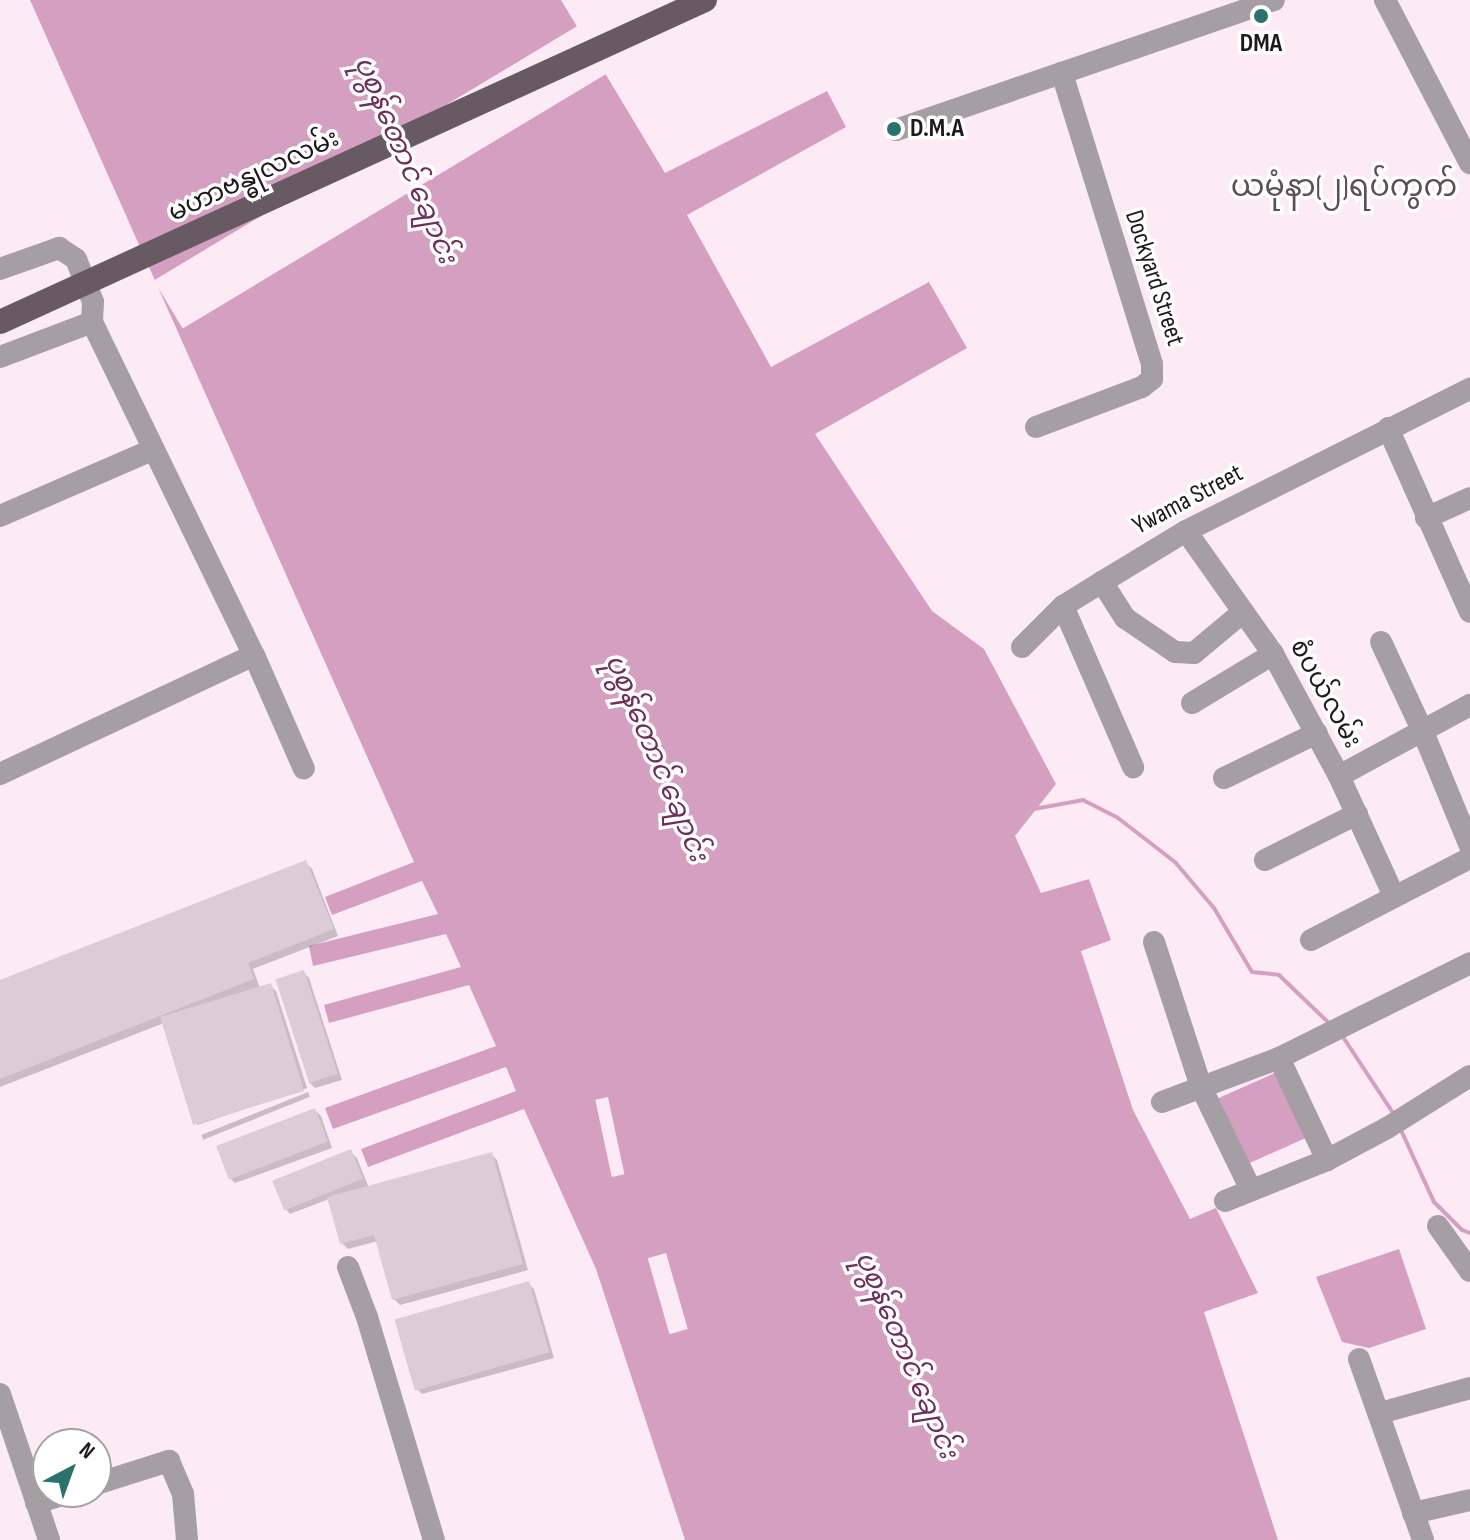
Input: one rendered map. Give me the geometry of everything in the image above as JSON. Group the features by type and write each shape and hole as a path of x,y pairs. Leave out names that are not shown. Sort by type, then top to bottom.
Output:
{"main road":[{"name":"မဟာဗန္ဓုလလမ်း","path":"0,322 705,0"}],"street":[{"path":"896,130 1274,0"},
{"path":"1385,0 1470,163"},
{"name":"Dockyard Street","path":"1036,427 1142,387 1152,379 1152,364 1062,73"},
{"path":"0,269 59,248 76,259 93,302 92,322 254,655 304,769"},
{"path":"0,357 92,322"},
{"name":"Ywama Street","path":"1022,647 1063,606 1186,531 1470,389"},
{"path":"1388,428 1470,612"},
{"path":"0,516 152,450"},
{"path":"1426,518 1470,498"},
{"name":"စံပယ်လမ်း","path":"1186,531 1273,654 1339,776 1394,896"},
{"path":"1102,582 1125,618 1175,652 1194,653 1243,612"},
{"path":"1063,606 1133,767"},
{"path":"1381,642 1423,732 1470,846"},
{"path":"1192,703 1273,654"},
{"path":"0,774 254,655"},
{"path":"1339,776 1470,705"},
{"path":"1224,778 1317,733"},
{"path":"1265,860 1357,814"},
{"path":"1311,940 1470,858"},
{"path":"1154,942 1201,1087 1251,1190"},
{"path":"1162,1102 1279,1058 1470,963"},
{"path":"1279,1058 1327,1160"},
{"path":"1225,1201 1327,1160 1387,1128 1470,1076"},
{"path":"1438,1226 1470,1271"},
{"path":"348,1267 371,1330 434,1540"},
{"path":"1359,1359 1423,1540"},
{"path":"1380,1413 1470,1388"},
{"path":"0,1394 32,1491"},
{"path":"112,1479 169,1461 183,1494 187,1540"},
{"path":"1413,1513 1470,1500"},
{"path":"38,1508 49,1540"}],"water":[{"name":"ပုစွန်တောင် ချောင်း","path":"30,0 561,0 665,173 827,91 846,127 687,215 771,367 929,282 967,348 815,434 932,611 984,649 1056,784 1015,836 1041,893 1089,879 1111,940 1081,951 1133,1110 1190,1219 1216,1208 1258,1293 1204,1312 1278,1540 685,1540 596,1269 524,1109 368,1167 361,1149 516,1091 506,1067 333,1129 325,1108 496,1046 469,985 329,1023 324,1005 461,967 446,934 313,966 309,946 438,914 422,881 332,915 325,897 414,862"},
{"path":"1277,1072 1306,1138 1244,1165 1215,1100"},
{"path":"1399,1249 1426,1329 1369,1348 1342,1342 1316,1277"}],"pier":[{"path":"579,25 608,73 183,328 154,280"},
{"path":"608,1097 624,1174 612,1177 595,1100"},
{"path":"666,1253 688,1329 670,1334 648,1258"}],"building":[{"path":"306,860 334,929 248,963 254,979 0,1079 0,980"},
{"path":"304,970 338,1074 309,1083 275,979"},
{"path":"271,983 304,1091 193,1125 160,1017"},
{"path":"315,1108 328,1142 229,1180 216,1146"},
{"path":"351,1149 363,1179 284,1211 272,1181"},
{"path":"492,1152 523,1264 392,1300 374,1235 340,1244 327,1197"},
{"path":"529,1281 549,1352 415,1391 394,1320"}],"waterway":[{"path":"1034,809 1083,800 1118,818 1175,862 1214,908 1252,972 1279,975 1331,1025"},
{"path":"1343,1037 1395,1116"},
{"path":"1400,1128 1434,1202 1462,1230 1470,1233"}],"place":[{"name":"DMA","path":"1261,16"},
{"name":"D.M.A","path":"894,129"}],"district":[{"name":"ယမုံနာ(၂)ရပ်ကွက်","path":"1344,187"}]}
